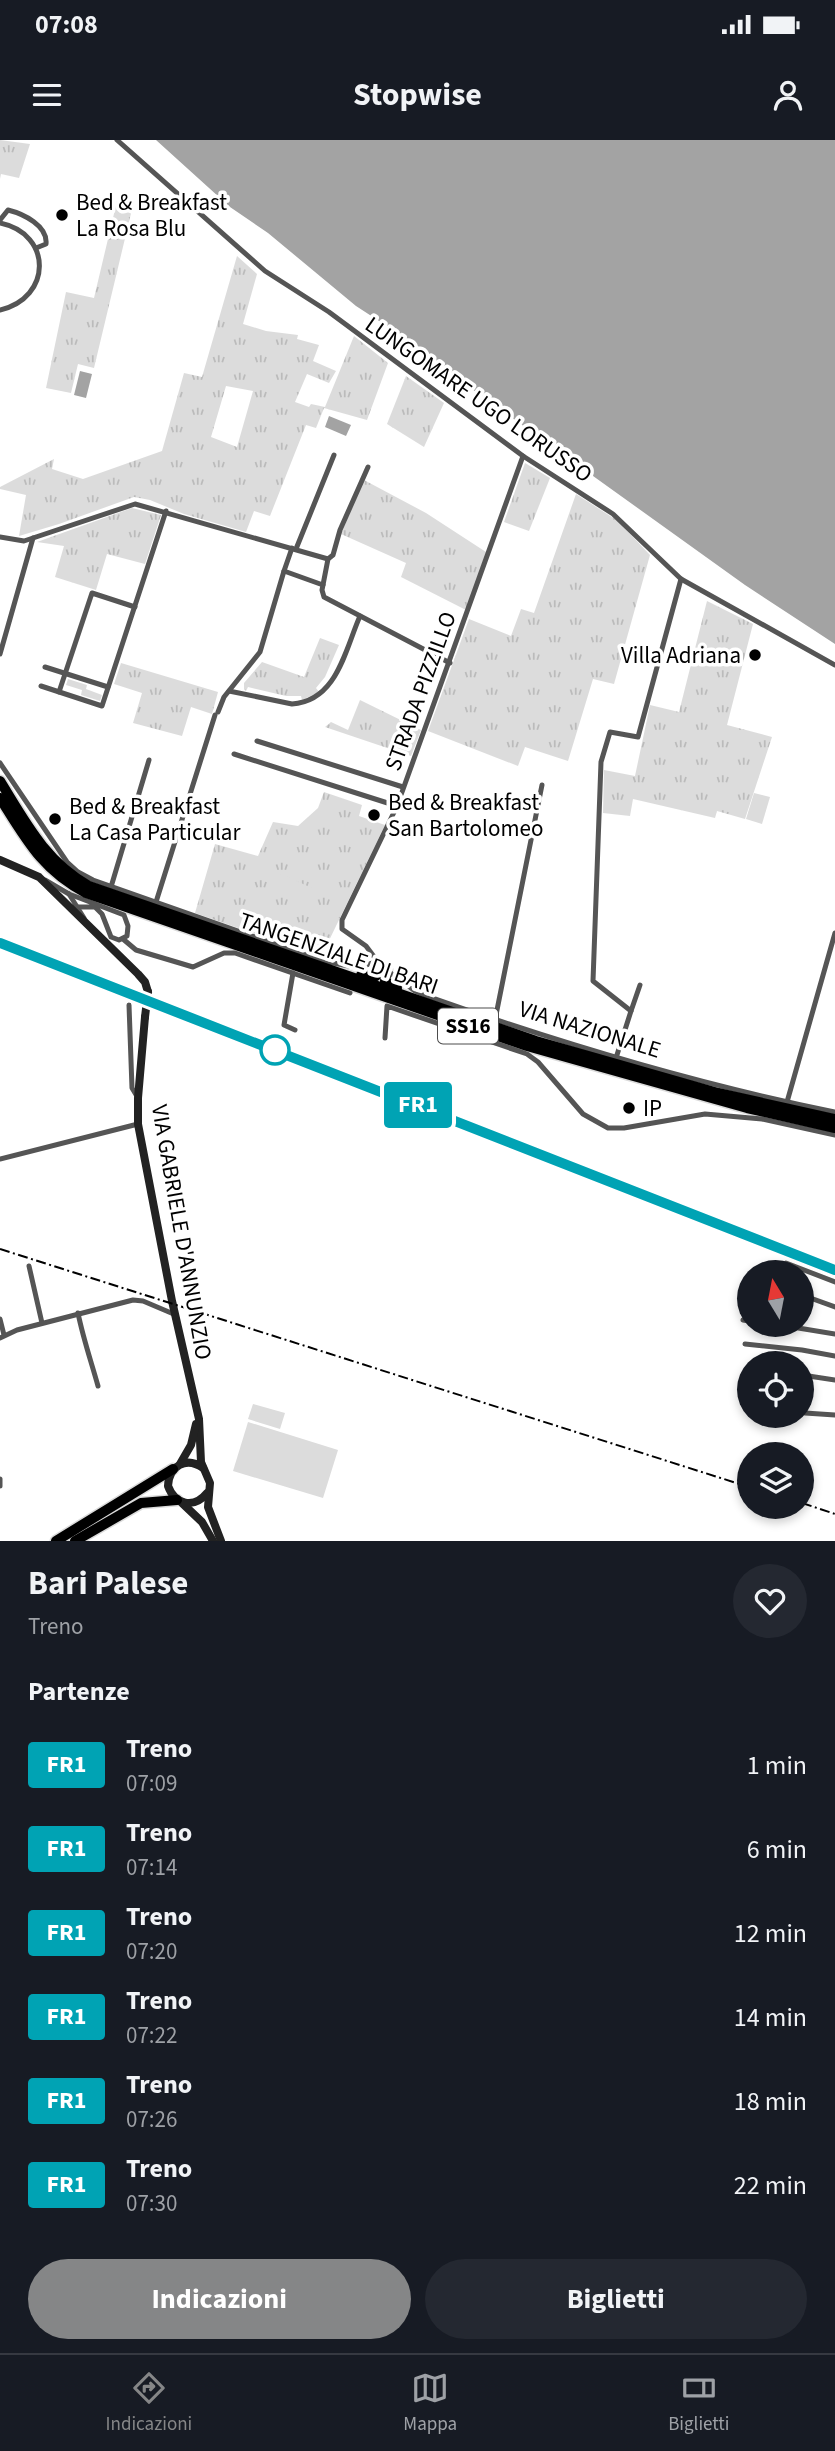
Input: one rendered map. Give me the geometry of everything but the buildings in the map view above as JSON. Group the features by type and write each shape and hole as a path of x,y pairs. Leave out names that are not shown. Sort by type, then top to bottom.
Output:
{"highway":[{"name":"TANGENZIALE DI BARI","path":"0,781 35,838 53,860 69,875 110,894 537,1041 718,1093 835,1119"},
{"name":"TANGENZIALE DI BARI","path":"0,798 28,843 46,865 63,881 86,893 527,1046 747,1108 835,1128"},
{"path":"317,965 372,978 381,966"},
{"path":"381,966 385,981 408,997"},
{"path":"75,1541 176,1466"},
{"path":"56,1541 121,1508 141,1503 179,1501"}],"street":[{"name":"LUNGOMARE UGO LORUSSO","path":"117,140 265,271 329,312 523,456 620,520 681,579 835,665"},
{"path":"0,310 12,307 31,293 39,271 36,248 21,230 0,222 8,210 28,218 43,230 46,244 36,248"},
{"path":"156,902 216,714 229,691 260,652 284,571 334,455"},
{"name":"STRADA PIZZILLO","path":"381,966 366,946 346,933 341,925 397,806 523,456"},
{"path":"368,467 340,530 333,555 328,559 323,585 324,597 450,663"},
{"path":"0,537 18,541 33,538 125,506 144,505 328,559"},
{"path":"41,686 103,706 166,511"},
{"path":"0,654 33,538"},
{"path":"284,571 323,585"},
{"path":"631,1011 593,981 601,762 610,732 638,737 681,579"},
{"path":"59,692 92,593 135,607"},
{"path":"229,691 292,704 302,704 319,696 335,676 360,616"},
{"path":"46,667 108,687"},
{"path":"257,741 403,787"},
{"path":"234,754 397,806"},
{"path":"111,887 149,760"},
{"path":"0,763 67,862 78,872 111,887 323,961 359,968 381,966"},
{"path":"495,1020 542,785"},
{"path":"0,860 39,877 66,897 89,927"},
{"path":"66,897 124,915 128,931 123,939"},
{"path":"74,907 99,909 111,937 123,939 136,950 183,966 193,967 224,953 235,953 350,993"},
{"path":"74,907 89,927"},
{"path":"83,916 88,908"},
{"name":"VIA GABRIELE D'ANNUNZIO","path":"89,927 138,974 145,982 148,992 138,1124 201,1433 201,1462 205,1470"},
{"path":"787,1102 835,933"},
{"name":"VIA NAZIONALE","path":"381,966 415,991 495,1020 616,1058 835,1112"},
{"path":"293,973 284,1025 295,1030"},
{"path":"616,1058 640,985"},
{"path":"129,1005 132,1088 138,1098"},
{"path":"385,1038 387,1006 527,1054 538,1062 583,1114 608,1128 624,1128 705,1114 762,1119 835,1135"},
{"path":"0,1158 138,1124"},
{"path":"29,1266 42,1323"},
{"path":"814,1274 835,1282"},
{"path":"814,1299 835,1307"},
{"path":"0,1319 2,1336 133,1300 143,1301 176,1315"},
{"path":"78,1313 98,1386"},
{"path":"814,1331 835,1334"},
{"path":"745,1344 835,1356"},
{"path":"814,1377 835,1380"},
{"path":"196,1411 196,1432 191,1445 169,1478 168,1486 216,1538"},
{"path":"814,1414 835,1415"},
{"path":"176,1466 193,1462 205,1470 210,1483 208,1507 216,1538"},
{"path":"0,1479 1,1486"},
{"path":"179,1501 195,1503 201,1500 209,1489"}],"green space":[{"path":"0,140 30,144 19,178 1,174 0,179"},
{"path":"117,201 133,205 94,368 78,364 71,393 46,388 66,292 94,298"},
{"path":"237,256 257,274 243,324 266,331 298,335 297,339 319,345 313,361 336,371 329,383 307,374 295,402 309,407 311,404 325,407 354,336 388,363 367,420 324,408 316,428 306,425 270,516 254,511 246,532 134,497 19,536 26,495 0,487 54,459 52,469 83,479 162,451 184,373 202,377","holes":["226,386 253,391 237,447 211,437"]},
{"path":"406,376 444,403 424,447 387,424"},
{"path":"525,463 550,478 529,531 504,522"},
{"path":"364,480 426,513 486,552 466,610 401,577 406,563 341,534"},
{"path":"576,494 618,521 650,555 614,684 593,679 568,761 525,747 518,766 428,731 469,619 511,636 521,609 534,613"},
{"path":"132,508 161,515 145,564 107,554 96,590 55,577 64,546 37,542"},
{"path":"707,601 753,624 727,725 772,737 745,819 717,811 715,818 633,799 630,816 603,813 604,770 635,776 650,705 679,712"},
{"path":"320,638 339,645 325,677 316,688 319,692 302,700 301,696 286,696 248,687 246,691 244,689 244,683 262,662 304,677"},
{"path":"121,663 218,692 212,714 191,707 182,736 133,723 142,693 114,684"},
{"path":"68,679 87,685 86,689 102,695 100,701 81,695 82,690 66,685"},
{"path":"360,700 421,730 411,756 325,727 331,722 348,730"},
{"path":"324,792 362,805 359,816 385,825 321,957 195,913 215,844 258,856 273,822 298,826 318,808"},
{"path":"754,793 770,797 762,824 746,819"},
{"path":"281,874 312,888 304,904 274,889"},
{"path":"253,1404 285,1413 280,1429 248,1419"},
{"path":"248,1422 338,1450 323,1498 233,1471"}],"shaded area":[{"path":"156,140 835,140 835,644 745,585 469,387 419,347 356,306 268,233 230,207"},
{"path":"80,371 92,374 86,398 74,395"},
{"path":"329,416 351,425 346,436 325,427"}],"railway":[{"path":"0,943 835,1270"},
{"path":"0,1249 737,1483"},
{"path":"814,1507 835,1514"}],"train":[{"name":"FR1","path":"0,943 835,1270"}],"place":[{"name":"Bed & Breakfast La Rosa Blu","path":"62,215"},
{"name":"Villa Adriana","path":"755,655"},
{"name":"Bed & Breakfast San Bartolomeo","path":"374,815"},
{"name":"Bed & Breakfast La Casa Particular","path":"55,819"},
{"name":"IP","path":"629,1108"}]}
